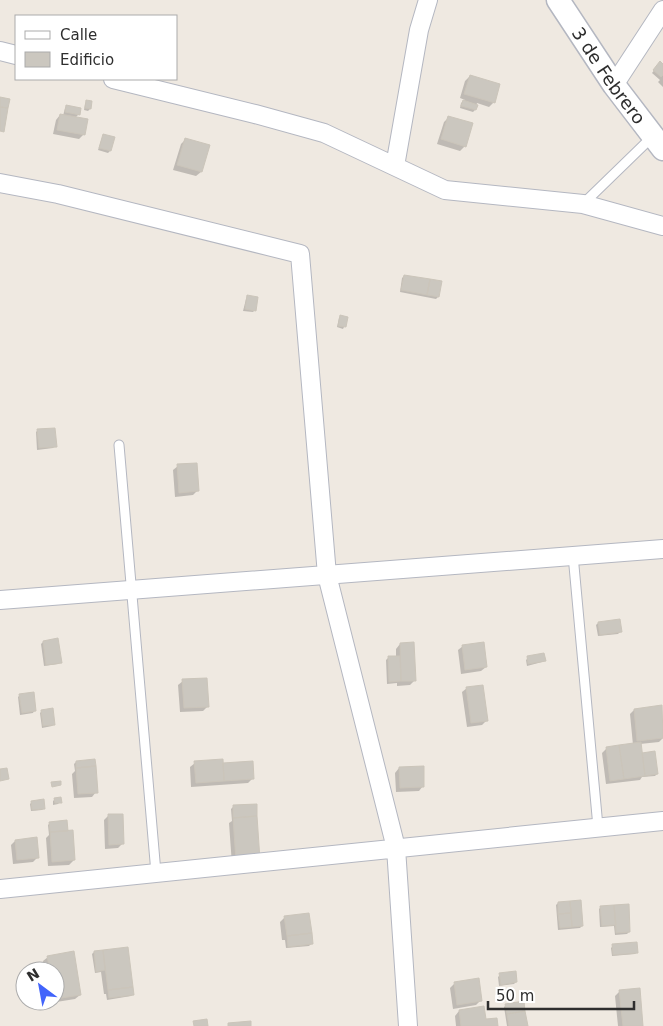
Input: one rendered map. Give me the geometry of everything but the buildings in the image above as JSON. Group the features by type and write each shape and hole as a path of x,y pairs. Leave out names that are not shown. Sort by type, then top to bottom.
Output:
{"street":[{"path":"395,166 419,30 428,0"},
{"name":"3 de Febrero","path":"558,0 614,85 658,143"},
{"path":"614,85 663,10"},
{"path":"0,51 15,55"},
{"path":"117,80 324,133 445,190 583,204 663,226"},
{"path":"0,183 58,194 300,254 327,574 396,848 408,1026"},
{"path":"0,600 663,548"},
{"path":"0,890 663,821"}],"lane":[{"path":"583,204 658,143"},
{"path":"119,445 156,873"},
{"path":"573,555 598,828"}]}
